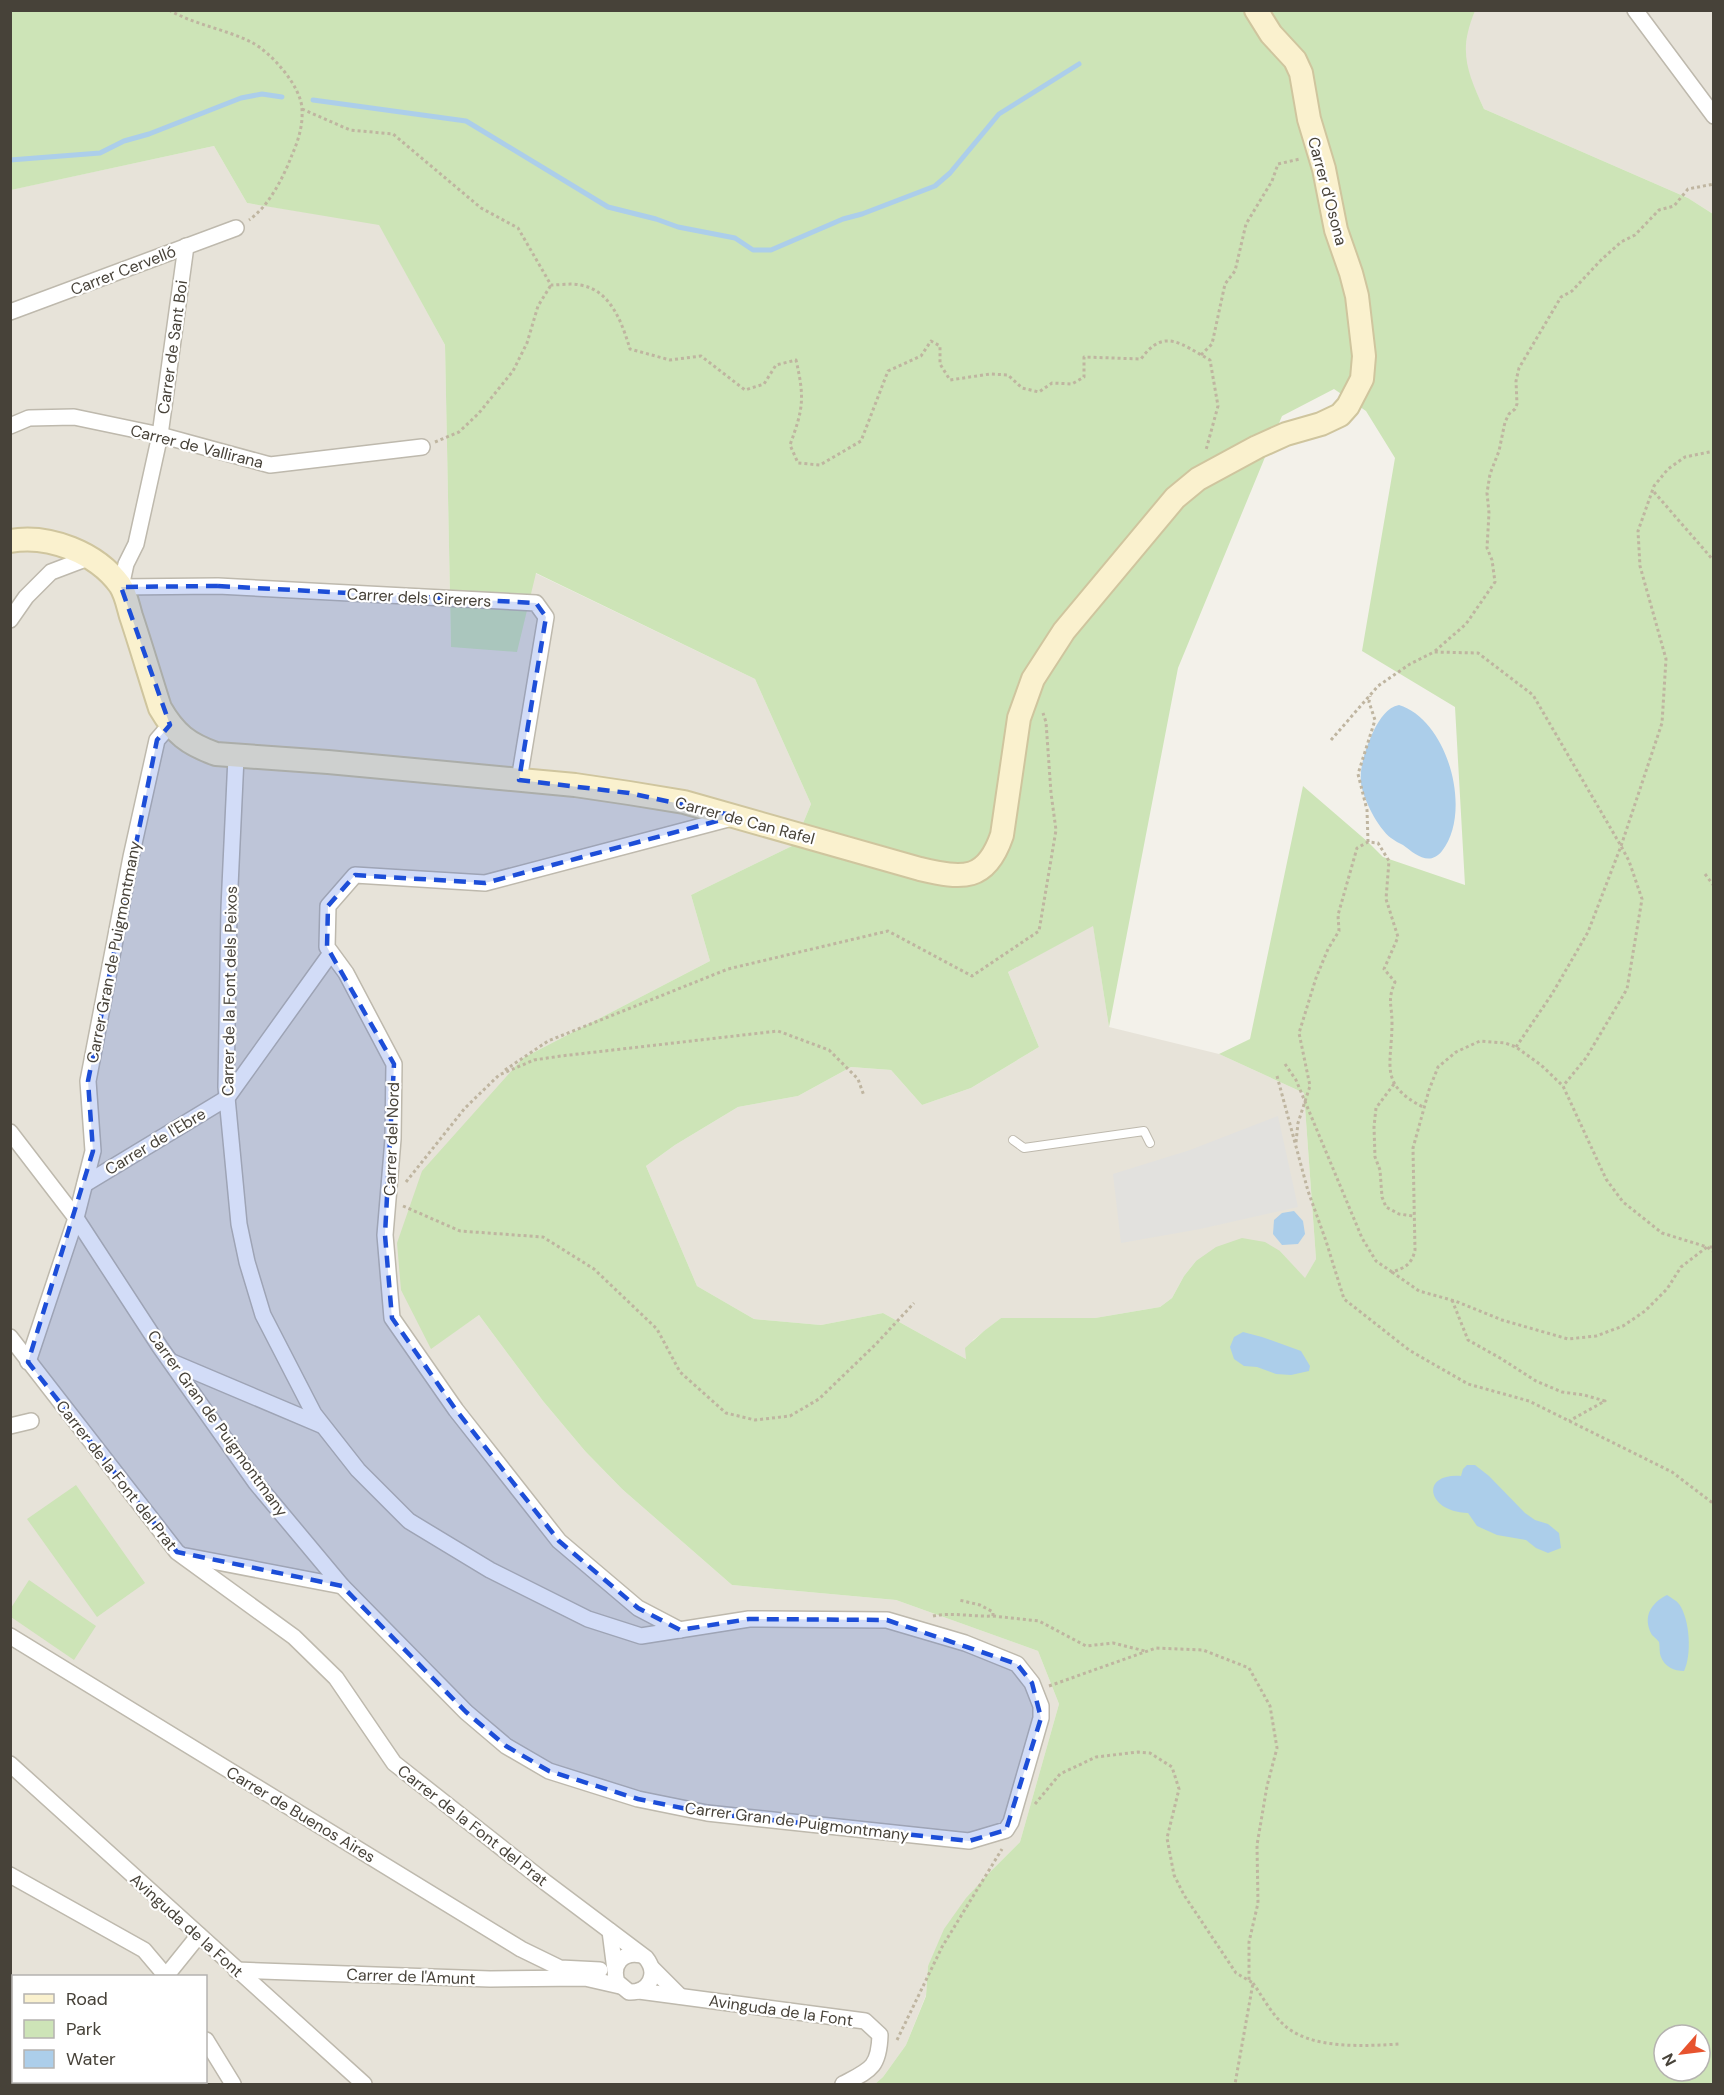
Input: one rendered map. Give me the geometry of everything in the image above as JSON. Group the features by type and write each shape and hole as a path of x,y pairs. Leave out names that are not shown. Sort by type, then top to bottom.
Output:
{"street":[{"name":"Carrer d'Osona","path":"1256,10 1271,34 1294,60 1301,73 1309,119 1321,157 1336,230 1357,296 1364,356 1362,380 1348,406 1340,415"},
{"path":"1635,10 1713,116"},
{"name":"Carrer Cervelló","path":"10,312 236,228"},
{"name":"Carrer de Sant Boi","path":"121,587 126,564 136,544 160,435 186,246"},
{"name":"Carrer de Can Rafel","path":"10,541 42,539 64,546 107,571 121,587 160,708 170,725 200,748 216,754 519,780 684,802 959,877 974,873 988,863 996,853 1002,835 1019,718 1038,671 1064,631 1154,521 1175,498 1198,479 1257,447 1340,415"},
{"name":"Carrer de Vallirana","path":"10,426 29,418 74,417 160,435 270,465 422,447"},
{"path":"10,620 26,597 51,572 88,558"},
{"name":"Carrer dels Cirerers","path":"121,587 218,586 536,603 546,617 519,780"},
{"name":"Carrer Gran de Puigmontmany","path":"28,1362 76,1218 93,1151 88,1081 131,857 157,740 170,725"},
{"name":"Carrer de la Font dels Peixos","path":"236,757 229,908 227,1098 239,1224 247,1262 263,1315 321,1425 358,1470 409,1521 490,1570 588,1619 640,1636 680,1630"},
{"name":"Carrer del Nord","path":"680,1630 638,1608 559,1541 456,1410 392,1318 385,1235 393,1139 394,1064 346,973 327,947 328,906 355,875 485,883 736,816"},
{"name":"Carrer de l'Ebre","path":"85,1184 227,1098 331,953"},
{"path":"10,1132 76,1218"},
{"name":"Carrer Gran de Puigmontmany","path":"76,1218 160,1347 256,1483 342,1586 466,1712 506,1746 549,1771 638,1799 707,1813 969,1841 1006,1830"},
{"name":"Carrer de la Font del Prat","path":"10,1337 177,1552 303,1645 336,1678 394,1763 641,1955"},
{"path":"172,1361 321,1425"},
{"path":"10,1426 31,1421"},
{"path":"181,1555 342,1586"},
{"path":"680,1630 749,1619 887,1620 965,1643 1017,1664 1036,1691 1041,1706 1041,1719 1011,1822 1006,1830"},
{"name":"Carrer de Buenos Aires","path":"10,1636 521,1949 560,1968 612,1965"},
{"name":"Avinguda de la Font","path":"10,1764 364,2085"},
{"path":"10,1875 144,1950 164,1975"},
{"path":"610,1931 612,1965 620,1986 629,1992 639,1991 649,1985 652,1968"},
{"path":"168,1975 199,1935"},
{"path":"612,1965 630,1954 641,1955 680,1996"},
{"name":"Carrer de l'Amunt","path":"585,1978 612,1965"},
{"name":"Carrer de l'Amunt","path":"236,1970 490,1978 585,1978 620,1986"},
{"name":"Avinguda de la Font","path":"639,1991 865,2022 880,2035 880,2053"},
{"path":"207,2042 233,2085"},
{"path":"843,2085 870,2071 880,2053"}],"lane":[{"path":"1013,1140 1024,1148 1144,1131 1150,1143"}],"path":[{"path":"169,10 180,17 252,42 273,59 288,76 302,109 299,140 289,164 265,204 252,219 236,228"},
{"path":"302,109 350,130 393,134 481,208 518,228 551,285"},
{"path":"1201,355 1212,344 1225,284 1235,271 1246,224 1272,181 1278,164 1321,157"},
{"path":"1331,740 1378,686 1410,664 1434,652 1466,624 1495,582 1492,560 1487,548 1489,513 1487,493 1490,474 1499,451 1505,422 1517,404 1516,381 1519,368 1561,297 1572,291 1602,258 1621,242 1635,235 1659,210 1674,206 1688,189 1713,184"},
{"path":"551,285 580,285 600,292 622,320 630,349 670,360 701,356 745,390 764,384 776,365 796,360 801,383 802,411 790,446 798,463 820,465 861,441 888,371 921,356 931,341 940,346 940,364 950,380 990,374 1008,375 1022,388 1039,392 1052,383 1072,384 1084,377 1084,357 1141,359 1151,346 1164,339 1179,343 1210,360 1218,406 1198,479"},
{"path":"422,447 459,432 499,390 527,344 538,306 551,285"},
{"path":"1516,1047 1552,994 1588,932 1621,846 1662,723 1666,659 1640,566 1638,531 1654,486 1668,469 1685,457 1713,451"},
{"path":"1653,492 1713,561"},
{"path":"1434,652 1478,653 1533,695 1621,846 1629,861 1642,899 1627,989 1586,1058 1563,1086"},
{"path":"1368,842 1366,810 1358,774 1375,720 1369,702 1371,694"},
{"path":"914,1303 876,1344 819,1399 790,1416 755,1420 726,1413 680,1372 657,1329 594,1269 543,1237 460,1232 389,1201 465,1108 499,1075 548,1041 728,969 888,931 972,976 1039,931 1056,830 1046,722 1042,711"},
{"path":"1295,1144 1298,1123 1310,1086 1299,1033 1316,978 1328,949 1339,932 1338,915 1357,848 1368,842 1378,843 1389,861 1386,899 1398,937 1384,969 1395,982 1389,997 1392,1022 1389,1064 1394,1084 1400,1094 1424,1107"},
{"path":"1705,874 1713,886"},
{"path":"499,1075 534,1060 778,1031 829,1050 858,1079 864,1096"},
{"path":"1392,1272 1404,1268 1413,1260 1415,1250 1413,1148 1438,1067 1456,1052 1480,1041 1505,1042 1516,1047 1541,1065 1563,1086 1606,1179 1623,1202 1662,1233 1713,1252"},
{"path":"1285,1064 1296,1080 1306,1102 1362,1238 1376,1261 1419,1291 1452,1300 1502,1320 1568,1339 1596,1336 1623,1326 1645,1311 1667,1289 1681,1267 1707,1248 1713,1247"},
{"path":"1277,1076 1308,1191 1344,1299 1409,1350 1468,1384 1529,1401 1672,1472 1713,1504"},
{"path":"1394,1084 1376,1108 1375,1157 1380,1170 1382,1197 1386,1207 1399,1214 1413,1216"},
{"path":"1452,1300 1468,1340 1536,1381 1562,1392 1605,1401 1569,1421"},
{"path":"959,1600 980,1605 993,1612 993,1616"},
{"path":"896,1623 944,1614 1039,1621 1086,1646 1113,1643 1147,1652"},
{"path":"1036,1691 1156,1648 1203,1650 1250,1668 1270,1706 1277,1748 1267,1786 1257,1845 1258,1903 1249,1942 1251,1982 1235,2085"},
{"path":"880,2053 894,2047 942,1947 1006,1843 1006,1830 1014,1828 1060,1774 1071,1767 1096,1757 1114,1753 1138,1752 1150,1754 1172,1767 1179,1789 1167,1838 1174,1875 1184,1895 1236,1973 1251,1982 1283,2025 1310,2041 1374,2045 1400,2044"}],"highlighted area":[{"path":"218,586 536,603 546,617 519,780 629,793 736,816 485,883 355,875 328,906 327,947 394,1064 385,1235 392,1318 456,1410 559,1541 638,1608 680,1630 749,1619 887,1620 1017,1664 1032,1683 1041,1718 1006,1830 969,1841 707,1813 638,1799 549,1771 506,1746 466,1712 342,1586 177,1552 28,1362 93,1151 88,1081 157,740 170,725 121,587"}],"shaded area":[{"path":"1475,11 1713,11 1713,214 1688,198 1484,109 1465,60 1467,29"},
{"path":"214,146 247,203 379,224 445,345 451,647 535,573 755,679 811,804 794,845 691,895 710,961 523,1058 431,1348 479,1315 543,1401 585,1451 622,1489 732,1585 896,1600 1038,1651 1059,1704 1020,1842 991,1871 928,1966 926,1995 906,2045 883,2077 875,2084 78,2083 207,2083 207,1975 12,1975 12,2028 11,2026 10,190"},
{"path":"1093,925 1109,1027 1219,1054 1304,1093 1316,1259 1305,1279 1280,1251 1196,1261 1184,1276 1172,1298 1160,1307 1095,1318 1001,1318 973,1340 966,1359 883,1313 821,1325 754,1319 697,1286 646,1166 675,1145 738,1107 798,1096 851,1067 891,1070 922,1105 971,1088 1039,1047 1008,972"},
{"path":"1278,1116 1298,1207 1200,1229 1121,1243 1113,1174 1190,1150"}],"green space":[{"path":"10,11 1475,11 1467,38 1467,61 1484,109 1688,198 1713,214 1713,2084 875,2084 883,2077 906,2045 926,1996 928,1966 944,1929 966,1898 1020,1842 1059,1704 1038,1651 896,1600 732,1585 622,1489 585,1451 543,1401 479,1315 431,1349 401,1290 397,1243 422,1171 523,1058 710,961 691,895 794,845 811,804 755,679 536,573 517,652 451,647 445,345 379,225 247,203 214,146 11,190","holes":["1334,389 1366,411 1395,458 1362,651 1455,707 1465,885 1383,857 1303,786 1250,1039 1219,1054 1304,1093 1316,1259 1305,1278 1280,1251 1265,1242 1242,1238 1216,1247 1196,1261 1184,1276 1172,1298 1160,1307 1095,1318 1001,1318 965,1348 966,1359 883,1313 821,1325 754,1319 697,1286 646,1166 675,1145 738,1107 798,1096 851,1067 891,1070 922,1105 971,1088 1039,1047 1008,972 1093,926 1109,1027 1178,668 1282,416"]},
{"path":"76,1485 145,1583 97,1617 27,1519"},
{"path":"29,1580 96,1626 74,1660 11,1617 11,1608"},
{"path":"10,2026 12,2028 12,2083 80,2084 11,2084"}],"water":[{"path":"1399,705 1416,714 1431,729 1450,769 1455,792 1455,814 1451,834 1442,851 1437,856 1427,859 1417,855 1386,833 1372,813 1362,790 1361,770 1371,736 1384,714"},
{"path":"1294,1211 1303,1221 1305,1234 1298,1244 1282,1245 1273,1234 1274,1220 1282,1213"},
{"path":"1243,1332 1301,1351 1310,1366 1309,1371 1291,1375 1276,1374 1257,1367 1244,1366 1234,1359 1230,1347 1234,1337"},
{"path":"1467,1465 1475,1465 1525,1513 1535,1520 1548,1524 1559,1533 1561,1548 1548,1553 1536,1548 1526,1540 1497,1535 1477,1526 1468,1513 1454,1511 1437,1500 1433,1493 1434,1486 1439,1480 1461,1476"},
{"path":"1667,1595 1679,1604 1686,1619 1689,1647 1684,1671 1667,1666 1660,1655 1659,1642 1649,1628 1650,1611 1656,1602"}],"waterway":[{"path":"313,100 466,121 608,207 678,227 735,238 753,250 771,250 843,219 935,186 950,173 999,114 1079,64"},
{"path":"10,160 100,153 124,141 149,134 241,98 262,94 282,97"}]}
